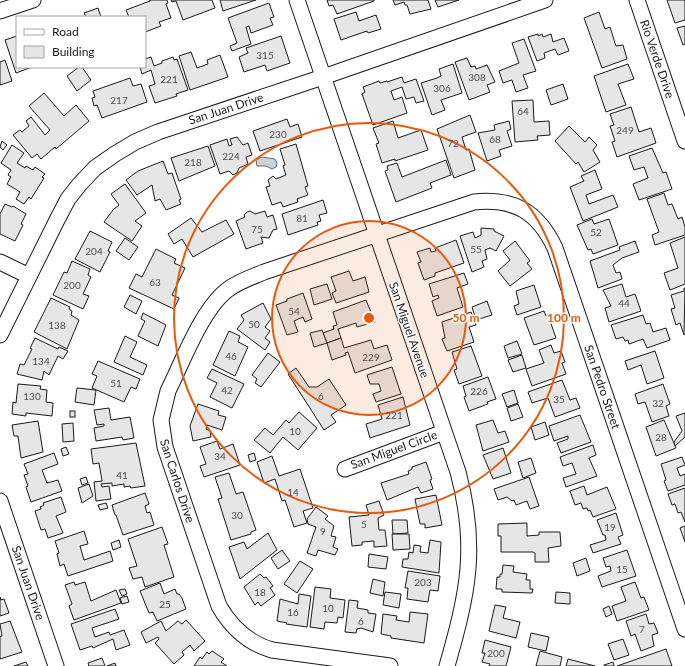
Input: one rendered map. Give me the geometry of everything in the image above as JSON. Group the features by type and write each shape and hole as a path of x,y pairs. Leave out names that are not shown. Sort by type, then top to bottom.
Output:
{"street":[{"path":"0,11 33,0"},
{"name":"San Miguel Avenue","path":"297,0 458,472 466,503 470,546 467,587 447,666"},
{"name":"San Juan Drive","path":"0,335 68,199 95,168 115,154 135,142 158,132 323,77 545,0"},
{"name":"Rio Verde Drive","path":"637,0 685,141"},
{"name":"San Pedro Street","path":"376,234 458,206 489,200 517,206 528,212 538,221 548,234 555,248 685,629"},
{"name":"San Carlos Drive","path":"376,234 264,272 244,280 230,288 210,308 168,391 161,420 162,433 167,455 219,606 230,623 247,638 260,646 272,650 390,666"},
{"path":"0,262 29,276"},
{"name":"San Miguel Circle","path":"344,469 444,432"},
{"name":"San Juan Drive","path":"0,501 56,666"}],"shaded area":[{"path":"262,157 275,159 277,163 276,167 272,169 266,166 257,166 256,160"}],"building":[{"path":"167,0 168,3 166,4 171,18 159,22 161,26 146,32 146,16 129,16 126,10 150,1"},
{"path":"171,0 212,0 215,8 183,20 176,1 172,2"},
{"path":"220,0 256,0 223,11"},
{"path":"327,0 374,1 337,14 333,5 329,6"},
{"path":"393,0 428,0 431,9 410,14 407,5 405,5 404,2 395,5"},
{"path":"435,0 459,0 438,7"},
{"path":"667,0 685,0 685,20 675,23"},
{"path":"269,3 274,17 270,18 273,25 251,33 249,26 246,27 251,44 232,51 230,46 237,43 228,18"},
{"path":"98,8 101,16 86,16 84,13"},
{"path":"356,12 359,21 376,15 381,29 368,33 367,31 341,40 334,19"},
{"path":"599,12 605,29 610,27 616,46 623,45 627,59 602,68 584,18"},
{"path":"685,26 685,44 683,45 677,28"},
{"path":"538,34 538,36 542,34 543,37 551,34 553,42 564,38 569,51 558,55 555,49 544,53 545,58 537,61 528,37"},
{"path":"16,36 16,68 29,68 16,73 5,40"},
{"path":"281,36 290,63 267,71 265,65 244,72 239,57 248,53 246,48"},
{"path":"524,39 536,71 523,75 528,88 516,92 512,80 503,83 499,71 519,63 512,43"},
{"path":"191,52 197,68 208,64 207,60 220,55 228,77 190,90 179,56"},
{"path":"151,57 154,66 173,57 174,60 177,59 188,90 176,94 177,96 155,103 149,86 155,84 151,70 142,74 140,68 146,68 146,59"},
{"path":"467,58 471,67 475,66 476,69 487,65 495,82 487,85 490,92 469,100 455,62"},
{"path":"5,60 12,81 0,85 0,62"},
{"path":"453,64 462,93 441,100 445,110 432,115 421,83 441,76 439,69"},
{"path":"628,64 634,79 618,84 626,105 606,112 594,76"},
{"path":"78,68 83,68 91,80 77,91 67,76"},
{"path":"402,77 404,83 416,79 424,101 416,103 414,97 406,99 402,87 391,91 394,100 402,97 407,113 373,125 362,94 365,92 363,87 379,81 380,83 387,82"},
{"path":"130,78 133,86 141,84 147,102 102,118 97,105 94,106 92,98 95,97 93,91"},
{"path":"563,84 568,99 551,105 546,90"},
{"path":"44,93 64,116 76,105 89,121 56,149 55,147 41,159 37,154 32,158 13,135 20,130 22,132 29,126 26,121 31,117 45,135 50,130 29,106"},
{"path":"533,100 534,122 549,121 550,135 537,136 538,140 515,142 512,101"},
{"path":"631,107 639,132 651,128 656,143 617,157 612,142 615,141 610,126 614,125 610,114"},
{"path":"470,115 476,132 462,137 466,150 469,149 475,170 454,178 437,129"},
{"path":"287,119 290,127 298,124 302,137 260,151 253,131"},
{"path":"393,121 398,138 421,130 428,150 395,161 395,159 382,163 376,144 379,143 373,128"},
{"path":"509,121 511,129 507,131 512,146 499,150 501,156 487,161 478,133 495,130 494,125"},
{"path":"569,126 585,142 589,137 597,145 593,150 600,162 584,172 578,162 576,164 555,141"},
{"path":"237,137 243,145 248,143 252,155 246,157 248,164 239,168 237,173 233,175 229,171 220,174 210,145 227,139 229,146 232,145 230,139"},
{"path":"2,141 7,145 3,150 0,147"},
{"path":"296,144 308,186 305,187 308,195 297,199 298,202 283,207 281,202 272,205 266,187 270,186 268,180 273,176 276,179 286,175 283,166 285,165 280,149"},
{"path":"12,145 24,153 17,163 25,168 26,166 33,170 35,167 45,174 31,199 29,197 24,204 16,199 20,192 7,184 11,177 8,175 11,170 1,163"},
{"path":"208,146 215,166 179,181 171,158"},
{"path":"652,148 663,173 666,172 672,189 639,200 633,184 648,178 644,167 634,170 629,156"},
{"path":"446,160 451,175 430,183 432,188 396,202 385,171 388,170 387,166 397,163 402,177"},
{"path":"163,161 168,174 172,173 181,199 179,200 181,204 166,210 160,199 155,201 152,185 137,195 126,180 138,171"},
{"path":"595,170 602,189 586,195 589,204 613,195 618,207 583,221 570,187 584,181 581,176"},
{"path":"125,184 146,213 135,221 142,226 132,241 104,222 119,205 111,194"},
{"path":"664,193 668,205 672,204 678,219 682,217 685,227 685,235 655,245 652,235 659,232 647,199"},
{"path":"323,200 327,213 319,215 321,221 317,222 318,225 288,235 282,214"},
{"path":"5,204 12,207 13,206 26,214 21,224 23,225 15,241 0,234 0,214"},
{"path":"250,211 255,214 265,211 267,217 273,215 277,229 273,230 269,238 261,237 263,243 246,249 236,221 245,217 244,215"},
{"path":"191,218 202,232 226,220 234,234 193,257 182,239 174,244 168,234"},
{"path":"592,219 594,224 609,219 618,245 593,254 591,249 588,250 577,225"},
{"path":"481,228 494,229 494,231 504,236 496,251 490,248 485,250 487,259 482,261 484,267 472,272 460,236 473,232 475,238 481,235"},
{"path":"90,231 112,242 108,251 110,252 100,272 75,259"},
{"path":"685,237 685,284 670,290 664,273 678,268 670,243"},
{"path":"125,238 138,247 129,260 116,251"},
{"path":"456,240 464,263 435,273 435,276 424,280 418,263 421,262 417,252 430,248 431,252 436,251 435,248"},
{"path":"515,241 530,261 527,263 532,269 510,286 498,271 510,260 503,251"},
{"path":"635,241 639,252 622,258 613,265 616,273 620,272 622,279 598,288 590,261 620,250 619,247"},
{"path":"156,249 176,259 174,263 185,268 172,295 179,298 174,309 129,288 136,274 142,277"},
{"path":"72,261 90,269 88,275 91,277 83,294 89,296 83,309 53,295 64,272 67,273"},
{"path":"349,271 353,281 365,277 369,292 336,303 332,293 336,291 331,277"},
{"path":"464,273 468,284 457,288 463,307 437,316 432,301 439,298 438,295 433,297 429,284"},
{"path":"327,284 332,299 314,305 310,289"},
{"path":"622,284 626,297 635,294 641,311 609,322 605,308 611,306 603,290"},
{"path":"534,285 541,307 517,315 514,306 519,304 516,291"},
{"path":"685,288 684,335 680,323 676,325 671,309 675,308 671,295 684,291"},
{"path":"303,293 312,319 305,322 303,317 294,321 298,332 287,335 276,305"},
{"path":"130,295 142,301 136,314 124,307"},
{"path":"51,298 70,307 69,309 72,311 71,315 79,320 67,349 34,332"},
{"path":"366,300 375,322 357,327 356,323 338,329 341,338 327,343 323,333 334,329 333,326 337,325 333,312"},
{"path":"487,301 492,315 476,320 472,307"},
{"path":"263,303 271,319 265,327 270,331 265,338 270,342 265,350 237,329 244,320 241,315"},
{"path":"544,311 546,316 548,315 556,338 534,345 524,318"},
{"path":"471,312 476,325 469,327 474,342 447,351 442,339 445,338 442,322"},
{"path":"143,313 166,325 158,346 138,336 145,321 141,319"},
{"path":"643,315 646,324 650,323 653,332 666,328 670,340 647,348 643,339 629,344 628,340 625,341 623,337 616,339 611,325"},
{"path":"322,330 327,343 314,347 310,333"},
{"path":"229,331 240,336 238,342 248,347 235,376 213,365"},
{"path":"125,336 137,342 130,357 147,365 143,375 114,362"},
{"path":"35,338 58,349 59,347 68,351 63,359 58,356 49,375 44,371 42,380 17,374 20,364 24,365 32,349 30,348"},
{"path":"341,338 344,348 371,340 374,349 387,345 392,360 355,373 348,352 345,353 346,355 332,360 327,343"},
{"path":"517,341 522,354 508,358 504,346"},
{"path":"551,345 554,353 561,351 565,362 562,363 566,374 532,386 526,369 544,363 539,350"},
{"path":"471,346 482,376 459,384 454,370 457,369 452,352"},
{"path":"655,351 664,378 647,384 641,365 628,370 625,361"},
{"path":"268,353 280,362 261,387 255,383 257,379 252,375"},
{"path":"522,355 526,368 513,372 508,360"},
{"path":"98,361 140,379 136,389 131,387 124,402 92,388 97,376 92,374"},
{"path":"392,367 401,394 376,402 373,394 381,391 379,384 370,384 367,375"},
{"path":"296,368 309,387 317,387 329,379 346,405 331,415 336,422 324,430 288,374"},
{"path":"212,369 244,384 232,408 210,397 217,383 207,378"},
{"path":"488,377 496,399 487,402 488,404 469,411 464,397 466,396 463,386"},
{"path":"562,380 570,400 576,398 580,408 555,417 548,398 532,403 528,392"},
{"path":"18,384 41,386 40,389 47,390 46,402 53,403 52,416 26,413 26,416 12,414 13,402 16,403"},
{"path":"663,384 670,404 666,406 669,416 652,422 645,402 638,404 635,394"},
{"path":"77,388 96,390 94,405 75,402"},
{"path":"514,390 518,403 507,407 502,394"},
{"path":"403,397 410,425 370,438 366,424 382,419 378,405"},
{"path":"198,404 219,411 218,415 226,417 222,430 207,425 206,429 210,431 211,437 193,441 190,426"},
{"path":"518,404 523,417 511,421 507,408"},
{"path":"109,408 111,420 130,417 134,438 123,440 122,437 96,441 94,428 104,426 104,424 97,425 94,410"},
{"path":"70,411 75,411 75,417 70,417"},
{"path":"299,412 317,428 298,450 283,437 270,453 254,440 265,428 273,435 286,420 289,423"},
{"path":"685,413 685,437 675,446 674,442 682,431 676,416"},
{"path":"580,415 591,442 561,453 557,443 568,439 568,436 554,441 549,426"},
{"path":"493,420 498,433 505,431 509,442 483,451 476,425"},
{"path":"664,420 676,448 656,456 646,427"},
{"path":"38,421 43,452 21,458 18,436 14,436 12,425"},
{"path":"545,422 549,435 535,440 531,427"},
{"path":"73,423 74,441 63,442 62,424"},
{"path":"217,441 220,449 233,444 240,465 204,477 200,466 206,464 200,447"},
{"path":"136,443 145,486 131,488 130,486 124,487 124,484 112,486 112,483 101,484 102,487 109,486 111,499 96,501 94,482 102,481 99,463 93,464 91,449"},
{"path":"593,445 596,455 589,458 597,476 566,487 563,478 576,474 572,463 563,466 560,457"},
{"path":"66,447 69,454 63,456 61,449"},
{"path":"503,448 511,473 493,479 483,455"},
{"path":"54,453 58,464 42,470 47,483 58,480 62,491 31,502 26,487 28,486 24,475 28,474 24,464"},
{"path":"254,453 256,460 250,462 248,455"},
{"path":"272,456 279,476 300,469 313,508 303,511 307,523 294,527 285,500 282,501 275,479 264,483 257,462"},
{"path":"682,457 685,465 677,468 680,476 685,474 685,485 668,491 664,481 666,480 661,464"},
{"path":"531,458 536,473 523,478 518,462"},
{"path":"426,462 432,479 430,480 433,489 421,493 418,487 387,500 381,483 409,474 408,471 412,469 412,467"},
{"path":"229,473 236,494 243,492 256,530 251,532 251,534 231,540 218,499 222,498 215,477"},
{"path":"86,477 88,483 82,485 80,479"},
{"path":"529,477 539,506 530,509 527,501 516,505 514,500 512,501 507,497 498,500 494,489"},
{"path":"89,484 93,496 82,503 78,488"},
{"path":"584,486 587,495 607,487 616,509 593,517 590,510 588,511 587,508 583,509 581,503 575,505 570,491"},
{"path":"685,488 685,522 681,512 678,513 675,504 672,505 668,494"},
{"path":"145,493 149,504 145,506 147,513 150,512 154,525 123,535 112,505"},
{"path":"436,495 442,525 425,528 425,524 420,524 415,499"},
{"path":"61,497 66,512 56,516 63,533 48,538 45,529 41,530 35,511 41,509 40,507 44,505 43,503"},
{"path":"379,501 384,515 378,518 379,530 385,530 387,546 374,547 374,541 362,542 362,545 352,546 349,517 369,515 366,505"},
{"path":"106,503 108,508 100,510 98,505"},
{"path":"316,507 328,516 325,519 334,526 331,536 336,537 333,547 338,549 335,555 318,550 316,556 307,553 316,527 308,524 307,519"},
{"path":"616,513 623,535 618,537 621,544 593,553 590,545 606,540 597,520"},
{"path":"392,520 407,520 408,533 393,534"},
{"path":"527,523 527,536 539,535 539,532 560,532 561,546 548,548 549,562 535,562 535,553 533,552 501,552 501,536 498,536 498,524"},
{"path":"685,526 685,542 680,528"},
{"path":"162,527 168,544 164,545 174,577 145,587 142,577 133,579 129,568 137,566 128,539"},
{"path":"84,531 88,544 80,546 84,560 110,551 113,561 68,576 64,564 60,566 57,554 59,553 55,541"},
{"path":"268,533 277,550 240,579 229,547 244,542 247,549"},
{"path":"392,534 409,534 410,549 393,550"},
{"path":"119,540 121,547 113,550 111,543"},
{"path":"430,540 441,542 439,573 402,567 403,559 408,559 409,552 413,553 414,545 421,546 420,552 428,553"},
{"path":"282,550 290,561 278,569 271,558"},
{"path":"627,550 636,576 602,587 598,576 611,571 610,566 606,567 603,558"},
{"path":"369,554 388,557 386,569 368,567"},
{"path":"586,558 590,571 577,576 573,563"},
{"path":"300,561 313,569 297,593 284,584"},
{"path":"503,565 514,566 513,572 527,574 526,580 530,580 530,589 533,589 532,593 502,592 502,589 496,589 497,577 500,577 500,574 502,574"},
{"path":"408,571 440,576 438,591 430,590 428,602 407,599 408,588 405,588"},
{"path":"260,574 264,578 266,577 273,586 270,588 275,595 261,606 258,602 255,605 244,587"},
{"path":"373,579 385,582 383,596 370,593"},
{"path":"74,582 75,585 85,582 91,601 116,590 121,603 74,620 69,606 72,604 65,585"},
{"path":"635,582 641,598 644,597 649,610 617,621 612,606 626,601 621,587"},
{"path":"160,583 164,594 175,589 177,594 179,594 182,598 186,609 157,621 153,612 149,613 140,591"},
{"path":"315,587 331,589 330,598 345,600 343,618 338,617 337,623 325,622 324,629 310,627"},
{"path":"125,589 127,594 122,596 119,590"},
{"path":"385,592 401,594 399,608 383,605"},
{"path":"556,592 570,593 570,604 555,603"},
{"path":"299,594 311,596 307,627 277,621 280,599 298,604"},
{"path":"127,596 129,602 122,604 120,598"},
{"path":"0,597 1,600 4,599 9,613 0,616"},
{"path":"349,600 358,601 357,608 368,610 368,613 376,614 373,632 361,628 357,629 356,633 345,632"},
{"path":"495,605 506,607 503,618 520,622 516,638 489,631"},
{"path":"609,606 612,614 606,617 603,609"},
{"path":"115,609 119,619 92,628 95,637 109,632 110,635 124,630 130,645 116,650 113,639 93,648 92,646 80,650 71,624"},
{"path":"410,612 428,614 424,643 391,638 391,636 381,634 383,614 397,616 396,620 409,622"},
{"path":"646,614 649,624 654,623 658,633 652,635 654,646 641,651 635,634 631,636 626,621"},
{"path":"186,620 205,641 194,651 190,645 182,652 184,655 174,664 155,643 159,639 158,637 146,643 141,632 161,621 166,631 178,621 182,624"},
{"path":"10,621 22,652 0,659 0,637 2,636 0,624"},
{"path":"531,633 549,637 546,651 528,647"},
{"path":"623,639 629,655 614,660 608,644"},
{"path":"485,640 511,647 506,666 489,666 490,664 482,662 485,653 482,653"},
{"path":"666,649 672,666 617,666"},
{"path":"212,651 224,659 221,662 227,666 194,666 200,657 202,659 207,652 209,654"},
{"path":"540,651 562,657 560,666 536,666"},
{"path":"102,658 105,666 89,666 88,663"},
{"path":"568,659 595,666 566,666"},
{"path":"26,662 28,666 14,666"},
{"path":"613,662 614,666 604,666 604,665"},
{"path":"115,663 116,666 107,666"}]}
